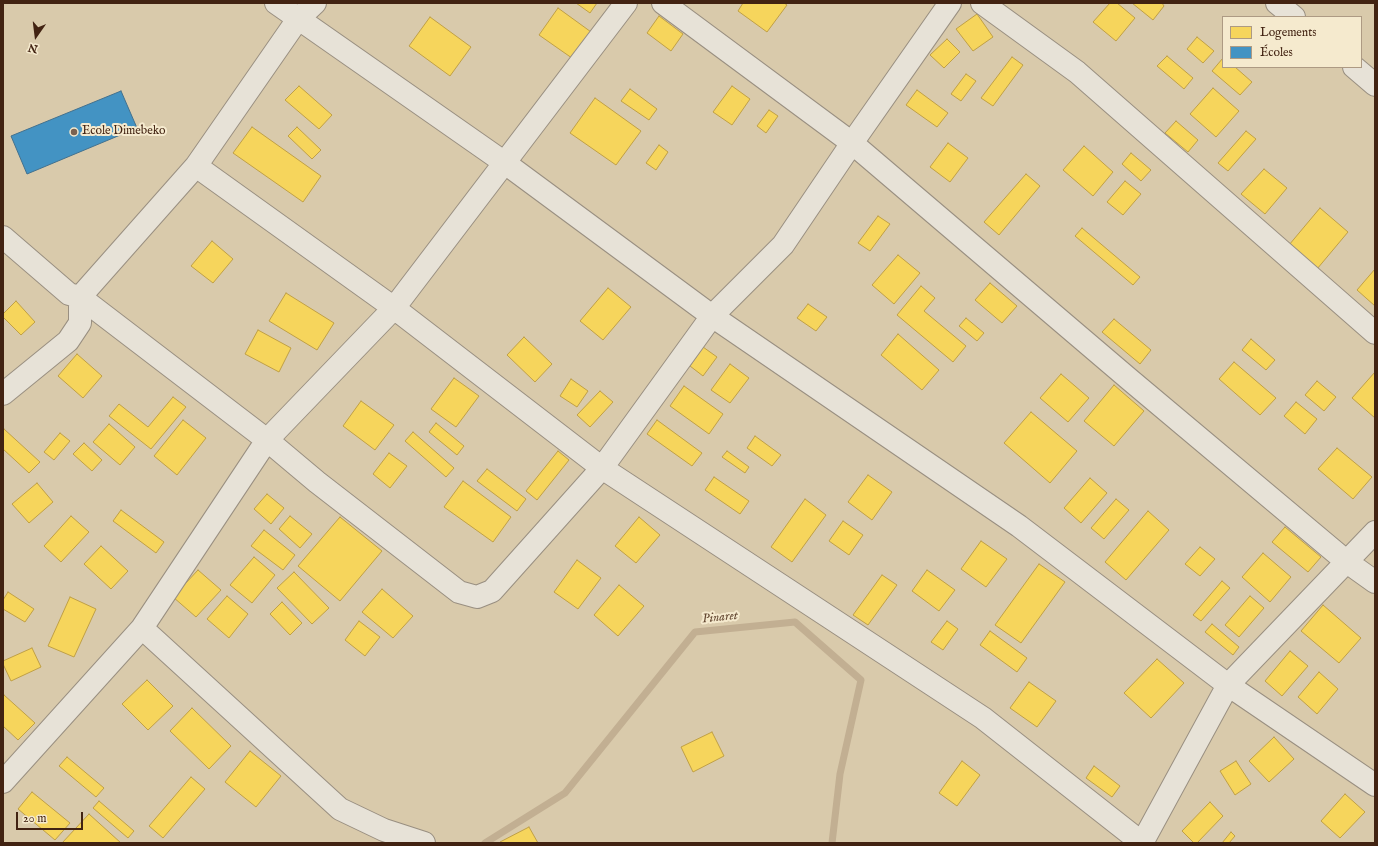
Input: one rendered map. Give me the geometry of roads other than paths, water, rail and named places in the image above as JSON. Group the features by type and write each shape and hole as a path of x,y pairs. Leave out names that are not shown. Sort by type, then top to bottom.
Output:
{"street":[{"path":"276,3 505,163 712,316 1019,526 1228,685 1375,785"},
{"path":"3,394 68,341 80,323 80,297 196,166 298,19 315,3"},
{"path":"3,782 142,628 267,440 394,308 626,3"},
{"path":"663,3 852,143 1128,379 1347,562 1375,582"},
{"path":"3,237 69,294 80,297 267,440 317,482 459,592 477,597 492,591 602,468 712,316 783,245 950,3"},
{"path":"982,3 1077,72 1375,333"},
{"path":"1277,3 1293,16"},
{"path":"1355,68 1375,85"},
{"path":"196,166 394,308 602,468 983,718 1142,843 1228,685 1375,532"},
{"path":"142,628 340,809 384,830 424,843"}],"waterway":[{"name":"Pinaret","path":"485,843 565,793 695,632 795,622 861,680 840,774 832,843"}],"place":[{"name":"Ecole Dimebeko","path":"74,132"}]}
